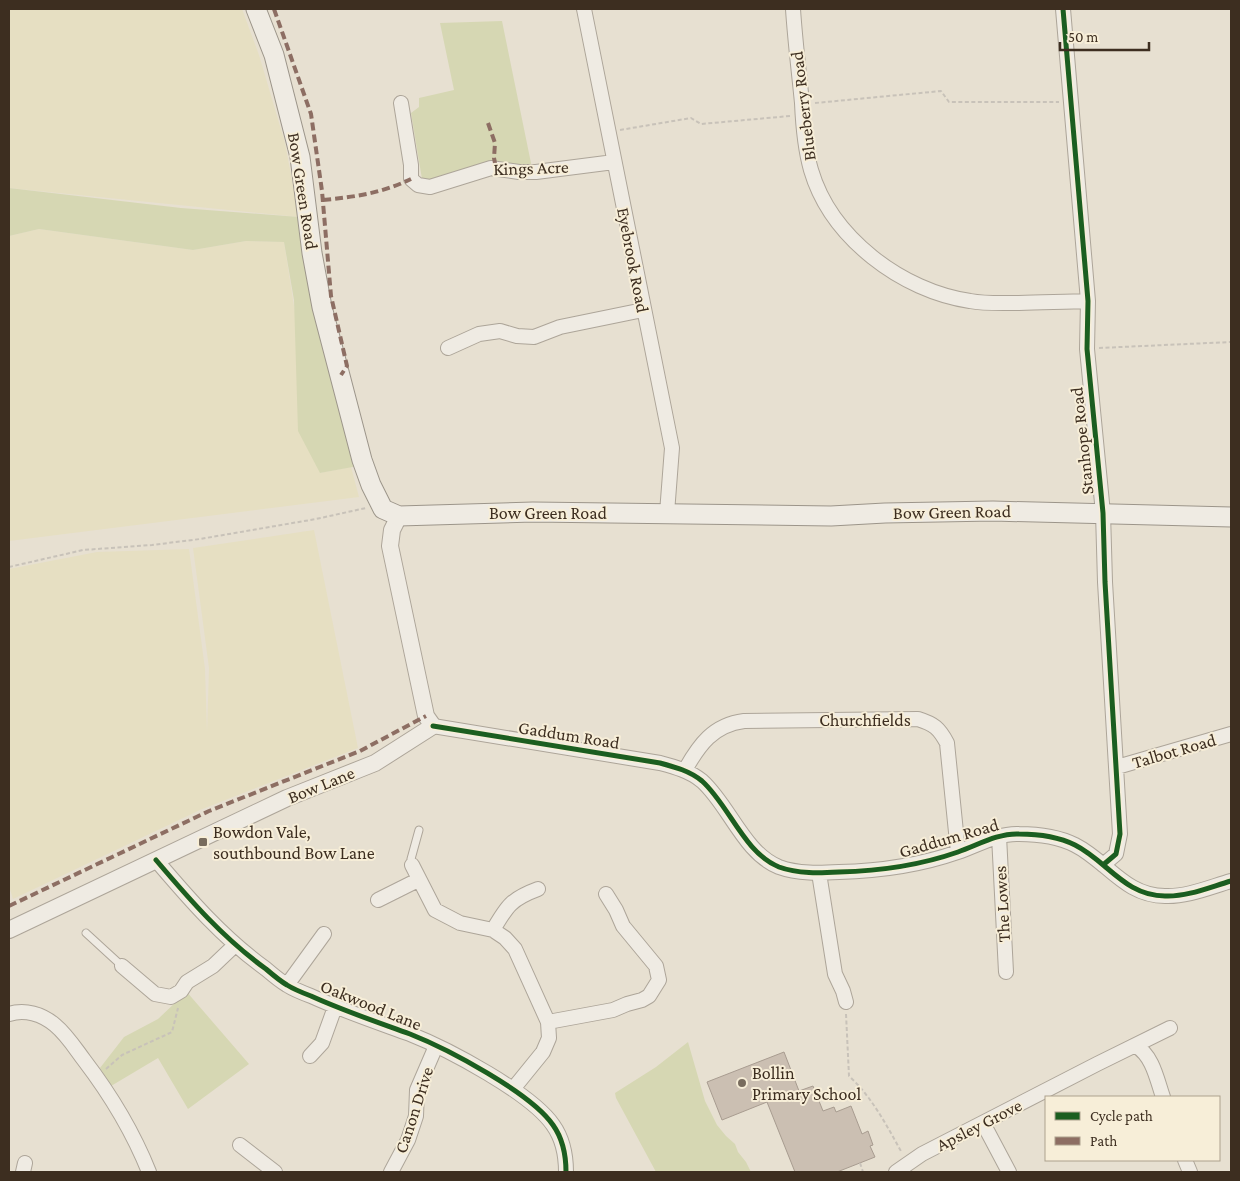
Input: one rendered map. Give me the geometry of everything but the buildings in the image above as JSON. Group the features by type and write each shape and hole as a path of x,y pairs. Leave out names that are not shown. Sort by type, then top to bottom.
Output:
{"main road":[{"name":"Bow Green Road","path":"256,9 274,55 300,157 312,254 322,307 362,460 371,485 383,509 399,516 533,512 831,516 993,511 1231,517"}],"street":[{"name":"Eyebrook Road","path":"584,9 672,448 668,513"},
{"name":"Blueberry Road","path":"792,9 806,151 822,196 840,224 859,246 900,277 970,302 1088,301"},
{"name":"Stanhope Road","path":"1063,9 1088,301 1087,349 1103,513 1105,582 1117,767 1120,834 1116,854 1103,865"},
{"name":"Kings Acre","path":"401,103 411,165 411,179 418,185 430,187 491,168 519,172 536,172 614,162"},
{"path":"448,348 479,334 500,332 534,337 560,327 643,310"},
{"path":"399,516 392,530 390,546 426,716 433,726"},
{"name":"Churchfields","path":"685,770 698,747 715,732 732,723 744,721 918,719 930,723 941,731 947,743 958,852"},
{"name":"Gaddum Road","path":"433,726 660,763 685,770 700,779 712,792 758,854 780,867 800,871 819,873 878,871 919,864 958,852 999,836 1018,834 1059,839 1075,845 1103,865 1119,880 1136,890 1151,895 1185,894 1231,881"},
{"name":"Bow Lane","path":"9,930 287,798 375,763 433,726"},
{"name":"Talbot Road","path":"1117,767 1231,734"},
{"name":"The Lowes","path":"999,836 1006,972"},
{"name":"Oakwood Lane","path":"156,860 206,918 234,946 287,985 335,1007 412,1035 436,1046 476,1066 513,1089 541,1112 553,1125 562,1142 566,1172"},
{"path":"412,866 435,910 447,918 460,923 493,930 505,938 514,949 548,1022 549,1038 543,1052 513,1089"},
{"path":"819,873 835,974 846,1002"},
{"path":"378,900 418,880"},
{"path":"493,930 506,907 522,895 538,889"},
{"path":"548,1022 613,1010 642,1000 649,996 659,980 656,966 623,926 606,894"},
{"path":"287,985 324,934"},
{"path":"122,966 155,994 171,997 179,992 187,982 213,966 234,946"},
{"path":"310,1056 322,1043 335,1007"},
{"path":"9,1014 27,1012 40,1015 68,1038 97,1077 124,1120 149,1172"},
{"name":"Apsley Grove","path":"911,1168 917,1163 922,1154 1170,1028"},
{"name":"Canon Drive","path":"391,1172 408,1140 416,1116 418,1090 436,1046"},
{"path":"1136,1046 1143,1050 1149,1058 1163,1096"},
{"path":"983,1123 1009,1172"},
{"path":"240,1145 275,1172"},
{"path":"896,1172 911,1168"}],"lane":[{"path":"412,866 412,859 420,830"},
{"path":"86,932 122,966"}],"path":[{"path":"608,133 691,118 701,124 941,91 950,102 1071,102"},
{"path":"1087,349 1231,342"},
{"path":"9,567 82,550 200,540 316,519 381,504"},
{"path":"97,1077 122,1055 172,1032 180,1002 179,992"},
{"path":"846,1002 850,1076 862,1089 877,1111 911,1168"},
{"path":"860,1163 863,1172"}],"shaded area":[{"path":"9,9 242,9 259,55 285,143 299,217 9,188"},
{"path":"39,229 193,250 246,241 284,242 320,473 351,467 359,497 9,541 9,236"},
{"path":"314,530 358,748 200,810 13,899 9,886 9,569 97,552 189,549 205,669 207,733 209,668 193,548"}],"green space":[{"path":"502,21 532,168 502,163 434,183 422,179 411,113 419,107 419,98 454,90 440,23"},
{"path":"9,188 181,208 299,217 358,466 320,473 298,431 294,300 284,242 246,241 193,250 39,229 9,236"},
{"path":"186,991 249,1064 188,1109 158,1058 111,1086 100,1068 124,1037 158,1019"},
{"path":"688,1042 705,1101 717,1125 735,1144 751,1172 656,1172 616,1098 615,1093 656,1067"}],"marked path":[{"path":"274,9 311,114 322,191 331,296 347,366 341,375"},
{"path":"488,123 495,143 494,158 496,168"},
{"path":"323,200 368,194 390,188 411,179"},
{"path":"9,906 209,811 360,751 426,716"}],"cycle path":[{"path":"1063,9 1088,301 1087,349 1103,513 1105,582 1120,834 1116,854 1103,865"},
{"path":"433,726 660,763 682,770 702,781 712,791 746,840 756,851 779,867 794,871 832,872 899,867 943,857 1003,835 1026,834 1040,835 1069,842 1086,852 1127,884 1151,894 1165,896 1182,895 1231,881"},
{"path":"156,860 194,904 235,945 284,983 336,1007 410,1034 445,1050 488,1073 527,1099 556,1130 563,1148 566,1172"}],"place":[{"name":"Bowdon Vale, southbound Bow Lane","path":"203,842"},
{"name":"Bollin Primary School","path":"742,1083"}]}
